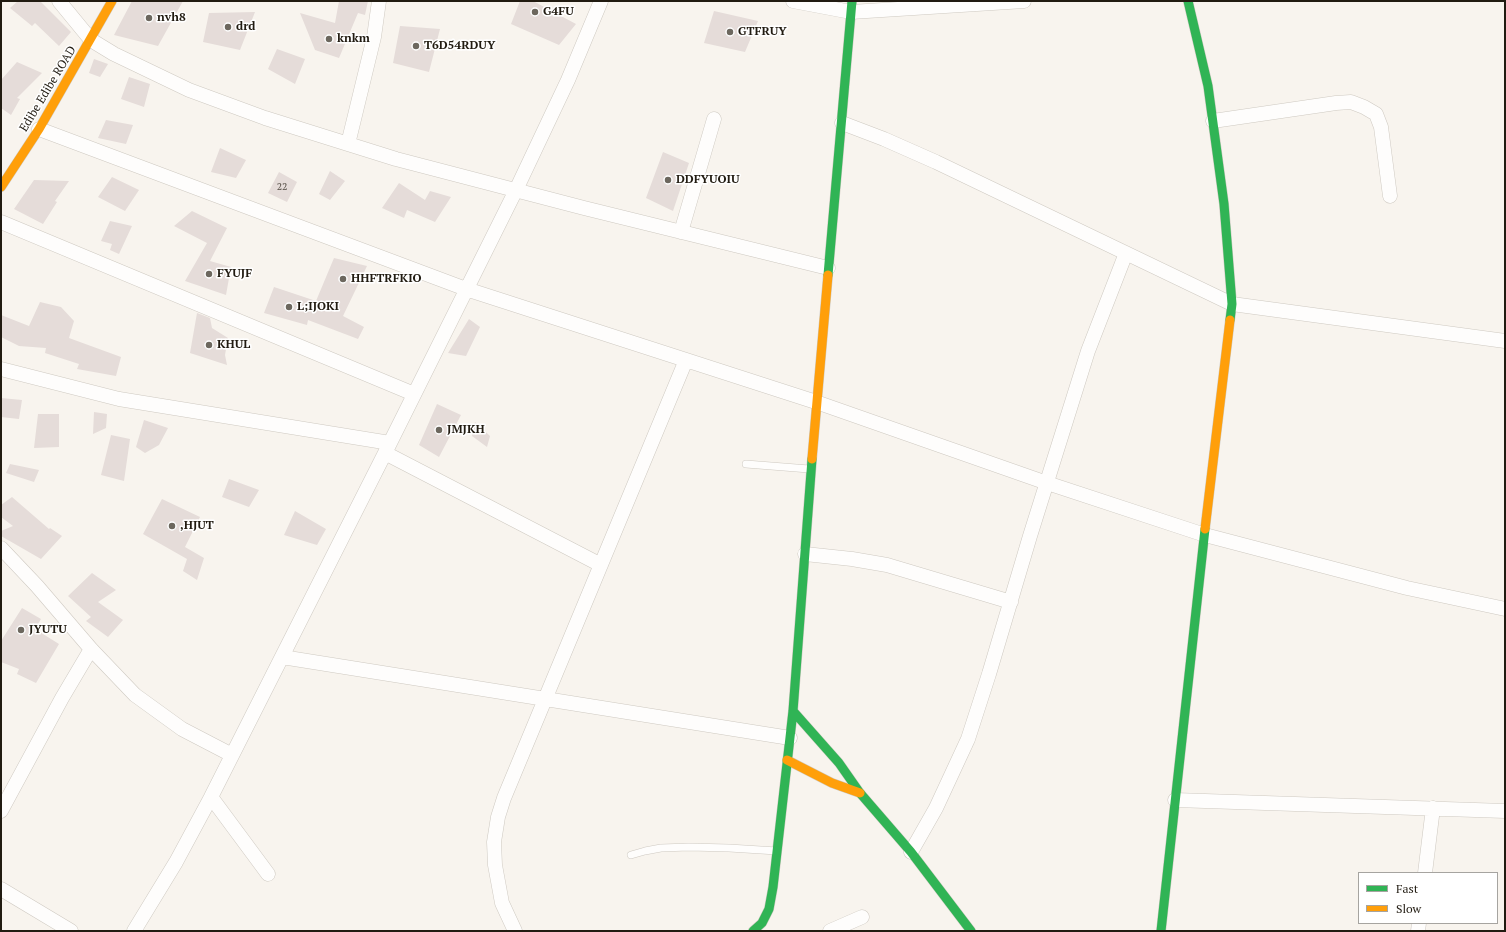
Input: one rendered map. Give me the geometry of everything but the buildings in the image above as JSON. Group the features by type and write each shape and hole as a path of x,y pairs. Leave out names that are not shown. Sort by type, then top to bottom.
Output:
{"street":[{"path":"59,1 91,40 114,54 189,90 265,118 396,159 828,268"},
{"name":"Edibe Edibe ROAD","path":"1,187 39,129 112,1"},
{"path":"348,144 374,37 379,1"},
{"path":"134,931 176,862 211,797 387,448 516,190 568,80 601,1"},
{"path":"794,1 851,6 1024,1"},
{"path":"1161,931 1190,659 1232,304 1224,204 1208,86 1188,1"},
{"path":"757,930 769,909 773,888 793,711 806,554 816,402 842,123 851,6"},
{"path":"1213,121 1336,103 1351,102 1364,107 1376,114 1380,127 1390,196"},
{"path":"681,232 714,118"},
{"path":"842,123 884,139 936,162 1232,304 1505,341"},
{"path":"39,129 466,289 816,402 1047,483 1205,535 1407,588 1505,609"},
{"path":"1,222 414,394"},
{"path":"911,852 936,808 968,738 1088,351 1126,253"},
{"path":"515,931 502,903 495,865 494,842 498,817 504,798 686,360"},
{"path":"1,369 119,399 387,448 601,565"},
{"path":"1,548 37,586 91,649 135,695 182,729 232,755"},
{"path":"806,554 852,558 887,565 1011,602"},
{"path":"1,811 62,698 91,649"},
{"path":"282,657 790,738"},
{"path":"793,711 839,763 860,793 911,852 970,931"},
{"path":"787,760 832,783 860,793"},
{"path":"211,797 268,874"},
{"path":"1175,800 1505,811"},
{"path":"1425,872 1433,808"},
{"path":"1,889 71,931"},
{"path":"830,931 862,917"}],"lane":[{"path":"746,464 811,469"},
{"path":"631,855 661,848 689,847 777,851"}],"traffic: fast":[{"path":"828,275 852,1"},
{"path":"1188,1 1208,86 1224,204 1232,304 1230,320"},
{"path":"753,931 762,923 769,909 773,887 793,711 812,459"},
{"path":"1161,931 1205,529"},
{"path":"793,711 839,763 860,793 911,852 971,931"}],"traffic: slow":[{"path":"1,187 39,129 112,1"},
{"path":"812,459 828,275"},
{"path":"1205,529 1230,320"},
{"path":"787,760 832,783 860,793"}],"place":[{"name":"G4FU","path":"535,12"},
{"name":"nvh8","path":"149,18"},
{"name":"drd","path":"228,27"},
{"name":"GTFRUY","path":"730,32"},
{"name":"knkm","path":"329,39"},
{"name":"T6D54RDUY","path":"416,46"},
{"name":"DDFYUOIU","path":"668,180"},
{"name":"FYUJF","path":"209,274"},
{"name":"HHFTRFKIO","path":"343,279"},
{"name":"L;IJOKI","path":"289,307"},
{"name":"KHUL","path":"209,345"},
{"name":"JMJKH","path":"439,430"},
{"name":",HJUT","path":"172,526"},
{"name":"JYUTU","path":"21,630"}]}
